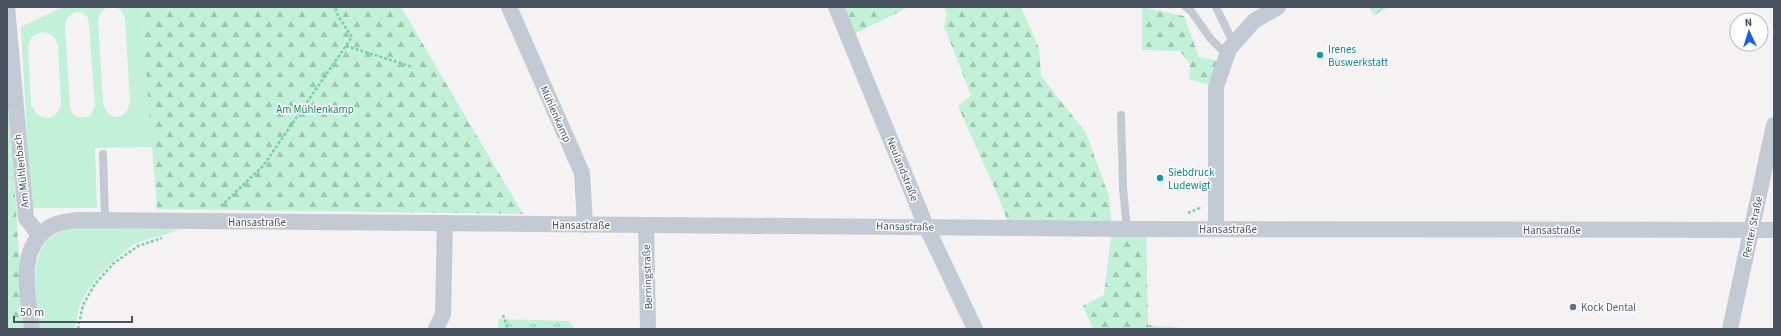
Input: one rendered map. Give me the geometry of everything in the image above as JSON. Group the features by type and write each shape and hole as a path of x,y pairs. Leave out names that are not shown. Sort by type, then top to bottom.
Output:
{"street":[{"name":"Am Mühlenbach","path":"7,7 26,218 39,235"},
{"name":"Mühlenkamp","path":"509,7 582,173 585,225"},
{"name":"Neulandstraße","path":"836,7 926,226 975,329"},
{"path":"1216,229 1216,87 1231,50 1254,21 1278,7"},
{"name":"Penter Straße","path":"1730,329 1774,125"},
{"name":"Hansastraße","path":"39,235 54,225 78,220 585,225 926,226 1127,229 1774,230"},
{"path":"436,329 443,314 445,223"},
{"name":"Berningstraße","path":"646,225 648,329"},
{"path":"32,329 26,272 29,252 39,235"}],"lane":[{"path":"1186,7 1191,11 1210,38 1231,50"},
{"path":"1216,7 1231,50"},
{"path":"1121,115 1123,188 1127,229"},
{"path":"103,154 105,220"}],"path":[{"path":"211,221 224,202 263,166 352,38 338,16 335,7"},
{"path":"346,46 413,67"},
{"path":"78,329 83,305 95,284 114,264 138,246 167,236"},
{"path":"503,315 508,329"}],"green space":[{"path":"63,7 110,7 102,11 98,20 103,103 109,114 117,117 125,113 130,101 125,19 118,8 113,7 141,7 153,147 95,148 97,208 31,208 21,27","holes":["76,12 83,13 88,18 95,106 90,116 83,117 77,117 71,111 70,107 65,26 68,17","42,32 48,33 56,39 58,45 61,104 55,115 47,118 38,115 31,105 28,47 32,37"]},
{"name":"Am Mühlenkamp","path":"141,7 401,7 523,214 157,209"},
{"path":"836,7 907,7 848,37"},
{"path":"944,7 1021,7 1039,48 1041,76 1086,133 1109,196 1112,229 1007,220 998,196 958,106 971,95 944,26 947,15"},
{"path":"1142,7 1184,16 1199,57 1225,62 1216,87 1189,79 1190,64 1180,51 1142,50"},
{"path":"1370,7 1388,7 1388,8 1374,15"},
{"path":"7,73 24,329 7,329"},
{"path":"79,227 178,229 168,234 135,244 111,263 89,288 84,297 79,308 75,329 40,329 36,276 37,262 41,250 48,240 58,233"},
{"path":"1112,229 1146,229 1148,325 1195,329 1093,329 1083,306 1104,295"},
{"path":"498,319 569,321 575,329 498,329"}],"place":[{"name":"Irenes Buswerkstatt","path":"1320,55"},
{"name":"Siebdruck Ludewigt","path":"1160,178"},
{"name":"Kock Dental","path":"1573,307"}]}
